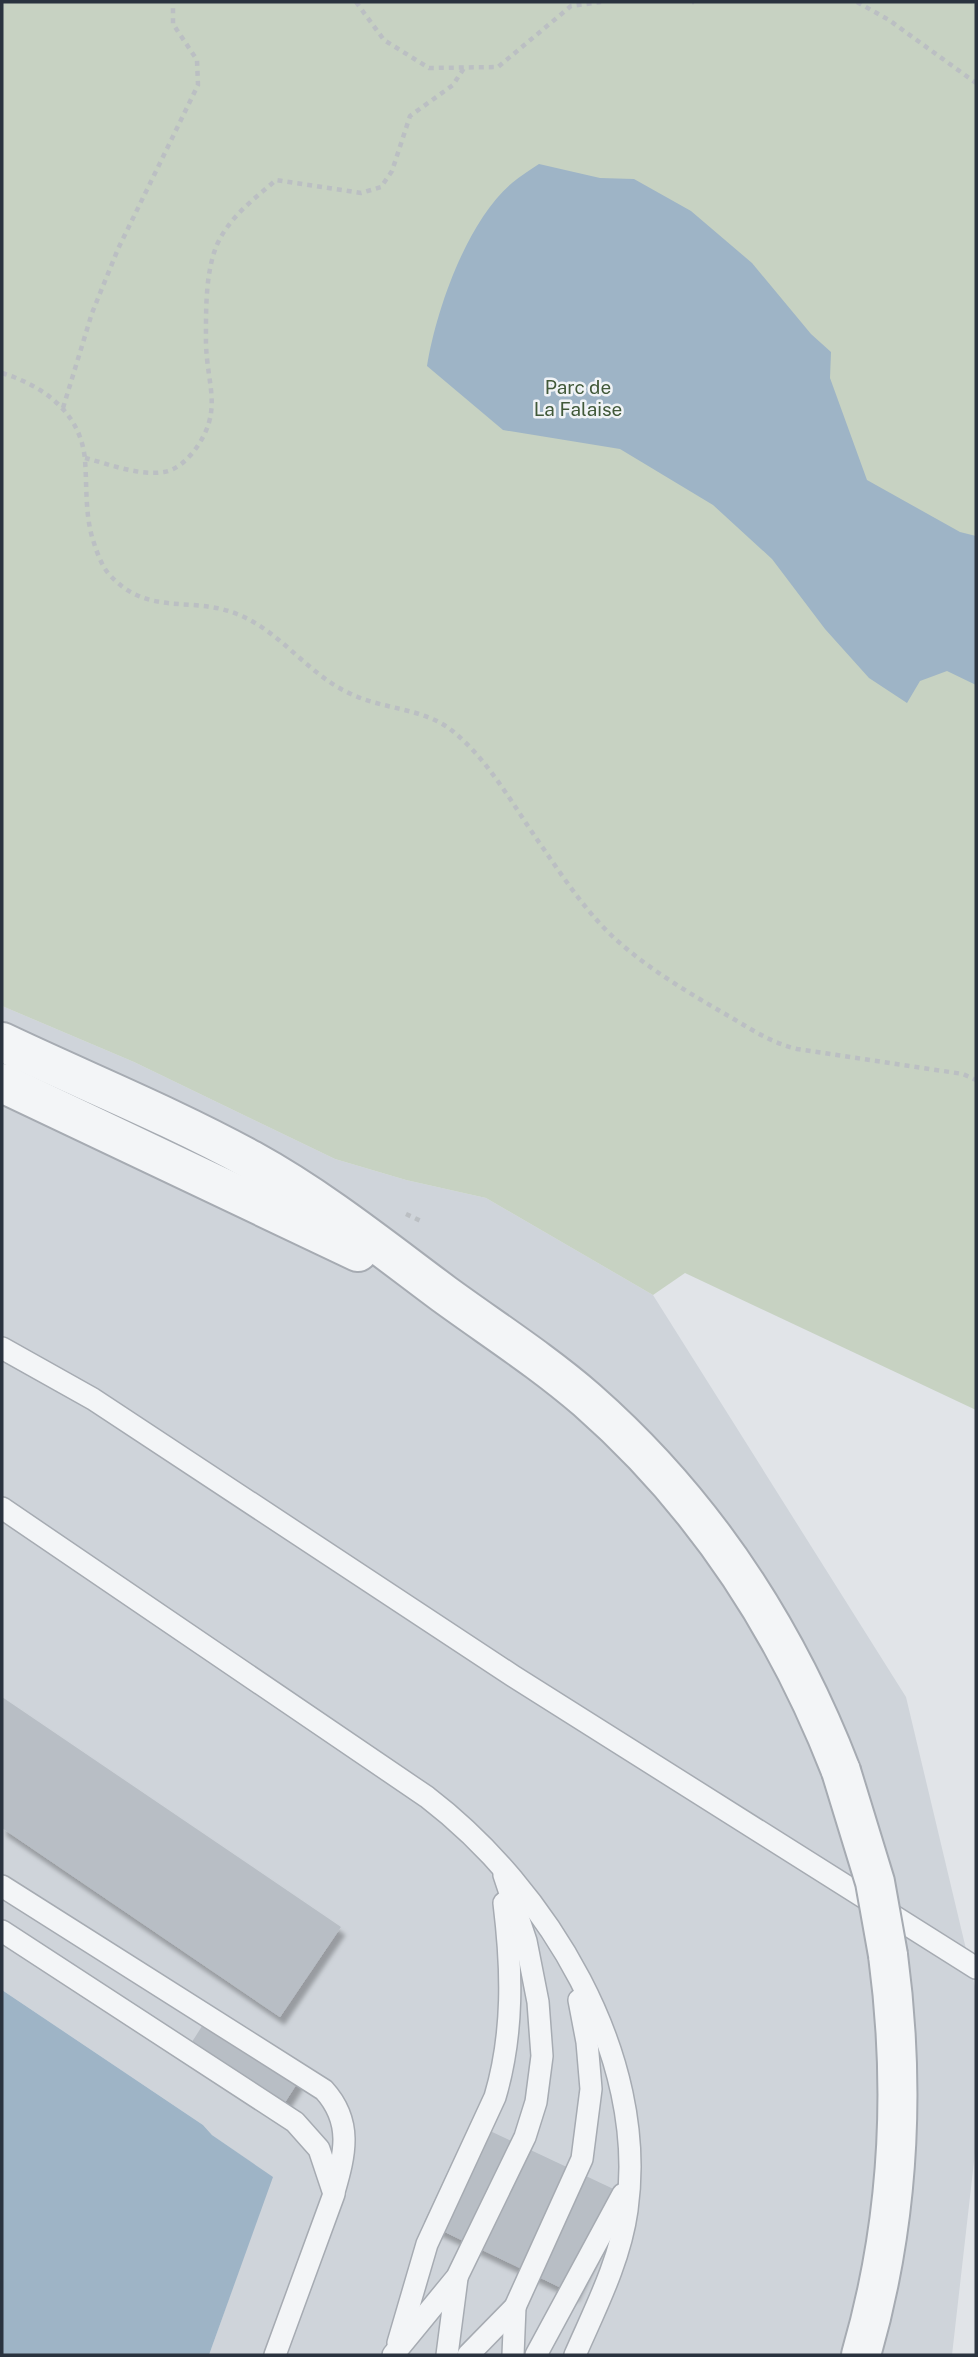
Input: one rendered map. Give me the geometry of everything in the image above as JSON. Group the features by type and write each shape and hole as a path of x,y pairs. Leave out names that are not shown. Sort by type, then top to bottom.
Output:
{"street":[{"path":"2,1042 250,1160 321,1203 526,1351 586,1399 641,1450 688,1504 727,1555 785,1645 841,1770 875,1882 888,1955 897,2034 897,2145 884,2258 861,2355"},
{"path":"2,1083 273,1210 448,1297"}],"lane":[{"path":"2,1348 93,1399 620,1745 976,1968"},
{"path":"2,1508 427,1797 467,1828 498,1859 536,1906 570,1963 616,2069 627,2122 630,2182 622,2236 575,2355"},
{"path":"395,2352 457,2277 525,2137 536,2102 542,2056 533,1968 498,1859"},
{"path":"395,2352 427,2244 495,2097 501,2076 509,2026 510,1975 498,1859"},
{"path":"2,1886 324,2090 339,2109 345,2136 342,2164 334,2194 275,2355"},
{"path":"2,1931 295,2122 319,2149 334,2194"},
{"path":"468,2355 515,2307 582,2159 586,2139 590,2064 570,1963"},
{"path":"536,2355 630,2182"},
{"path":"447,2355 457,2277"},
{"path":"513,2355 515,2307"}],"path":[{"path":"63,408 92,313 118,249 198,85 197,60 173,24 173,2"},
{"path":"356,2 384,40 429,68 498,66 570,6 601,2"},
{"path":"857,2 889,20 976,83"},
{"path":"85,458 149,473 165,472 189,457 209,425 213,410 206,346 208,291 215,249 225,228 276,180 361,193 381,187 392,172 410,116 453,85 464,68"},
{"path":"2,373 45,393 63,408 75,423 85,458 89,524 94,542 107,571 125,589 142,599 164,604 236,613 280,639 324,678 347,693 373,704 438,721 452,730 483,763 592,914 623,946 697,999 771,1042 797,1049 963,1074 976,1080"}],"shaded area":[{"path":"2,1006 134,1062 335,1159 406,1180 486,1198 653,1295 906,1697 976,1991 976,2144 952,2355 209,2355 272,2177 212,2135 203,2125 2,1990"}],"green space":[{"name":"Parc de La Falaise","path":"2,2 976,2 976,1410 685,1273 653,1295 486,1198 406,1180 335,1159 134,1062 2,1006"}],"water":[{"path":"539,164 600,178 634,179 691,211 752,263 811,334 831,352 830,378 867,480 960,532 976,536 976,685 947,671 920,681 907,703 869,678 825,629 772,559 713,505 620,449 503,430 427,366 446,294 468,243 496,199 515,180"},
{"path":"2,1990 203,2125 212,2135 273,2177 209,2355 2,2355"}],"building":[{"path":"2,1697 341,1927 280,2017 2,1828"},
{"path":"213,2009 305,2071 282,2107 190,2045"},
{"path":"471,2122 622,2193 574,2294 424,2222"}]}
